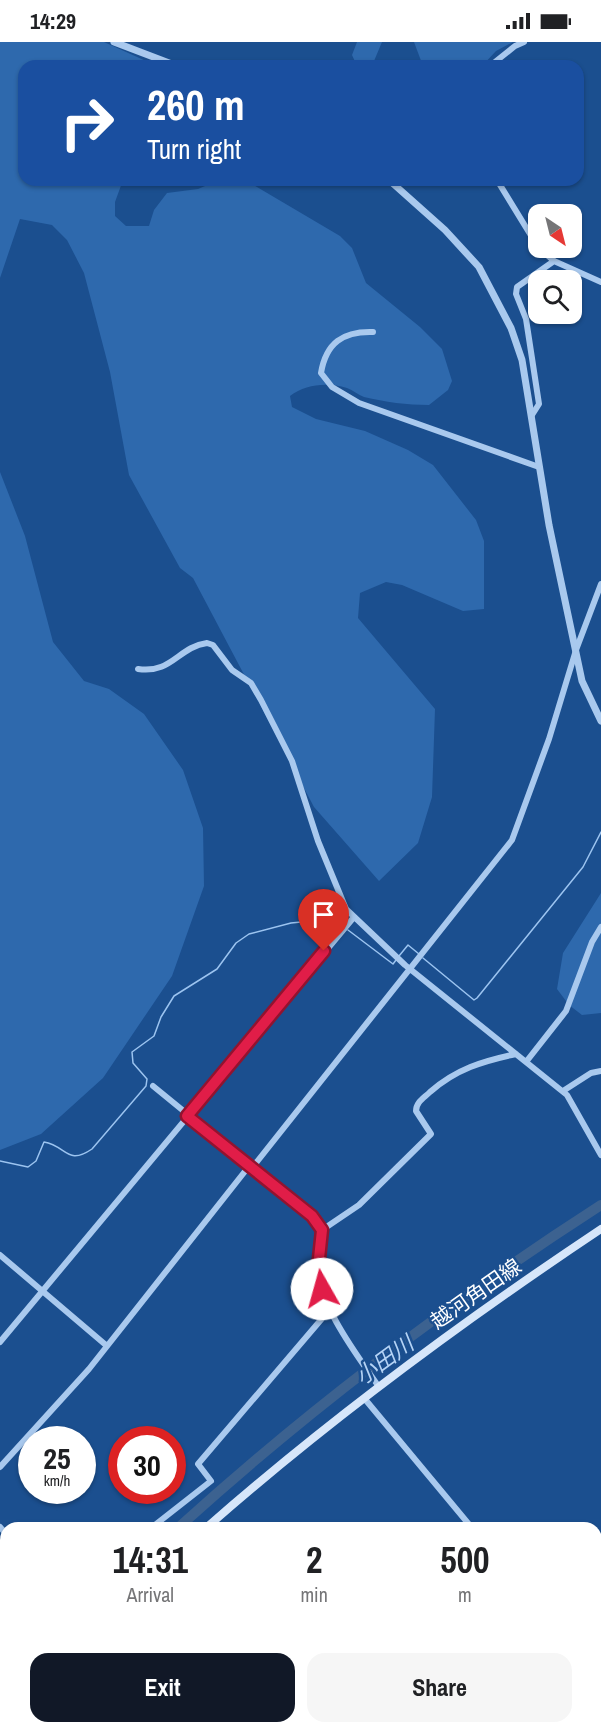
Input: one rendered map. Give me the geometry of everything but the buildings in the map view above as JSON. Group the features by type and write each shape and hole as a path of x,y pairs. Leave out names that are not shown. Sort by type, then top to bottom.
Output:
{"main road":[{"name":"越河角田線","path":"213,1522 324,1427 443,1339 601,1229"}],"street":[{"path":"114,42 161,60"},
{"path":"498,60 524,42"},
{"path":"396,186 445,230 484,275 512,328 522,360 539,467 582,681 601,721"},
{"path":"501,186 528,229"},
{"path":"551,258 601,282"},
{"path":"532,415 539,404 526,319 516,294 517,287 554,261"},
{"path":"373,332 346,335 330,346 321,373 332,387 359,403 539,467"},
{"path":"0,1467 107,1346 211,1212 246,1170 252,1168 512,840 549,740 576,650 601,584"},
{"path":"138,669 157,670 194,646 207,643 213,645 232,670 251,683 292,761 323,856 338,885 342,902 354,916 411,968 563,1091 601,1155"},
{"path":"0,1342 354,916"},
{"path":"526,1062 566,1011 588,951 601,927"},
{"path":"322,1230 358,1205 431,1134 416,1111 420,1101 461,1070 480,1062 516,1054"},
{"path":"563,1091 591,1074 601,1071"},
{"path":"153,1086 312,1216 322,1230 318,1268 322,1289 352,1348 379,1387"},
{"path":"0,1255 107,1346"},
{"path":"159,1522 211,1481 198,1464 331,1308"},
{"path":"364,1398 467,1522"}],"shaded area":[{"path":"0,42 104,42 144,60 18,60 18,186 121,186 115,202 115,216 126,226 149,226 154,210 167,193 205,186 255,186 340,236 352,248 366,283 420,327 442,349 452,381 448,390 429,405 372,399 347,388 332,385 317,385 290,396 292,407 316,419 365,431 408,450 433,465 476,520 484,541 484,609 463,611 402,585 386,582 360,593 358,618 435,709 432,797 418,843 379,881 314,807 193,578 180,568 129,475 110,372 84,273 67,240 52,225 20,219 0,278"},
{"path":"357,42 382,42 374,60 354,60 352,55"},
{"path":"414,42 513,42 496,51 488,60 421,60"},
{"path":"0,472 25,536 53,642 84,681 109,689 144,714 183,770 203,828 204,886 172,976 103,1078 41,1134 0,1150"},
{"path":"601,893 601,1013 582,1015 569,1005 557,989 563,953"}],"waterway":[{"path":"423,958 474,1000 477,998 583,867 601,832"},
{"path":"0,1161 28,1167 36,1161 44,1142 77,1156 92,1149 146,1086 147,1079 133,1063 132,1052 154,1036 161,1017 174,996 217,969 236,943 249,934 291,923 331,919 344,927"},
{"path":"348,930 393,964 396,960"},
{"path":"399,956 408,945 419,954"},
{"name":"小田川","path":"185,1522 278,1441 383,1358 490,1279 601,1205"}],"route":[{"path":"322,1289 318,1268 322,1230 312,1216 187,1116 324,951"}]}
